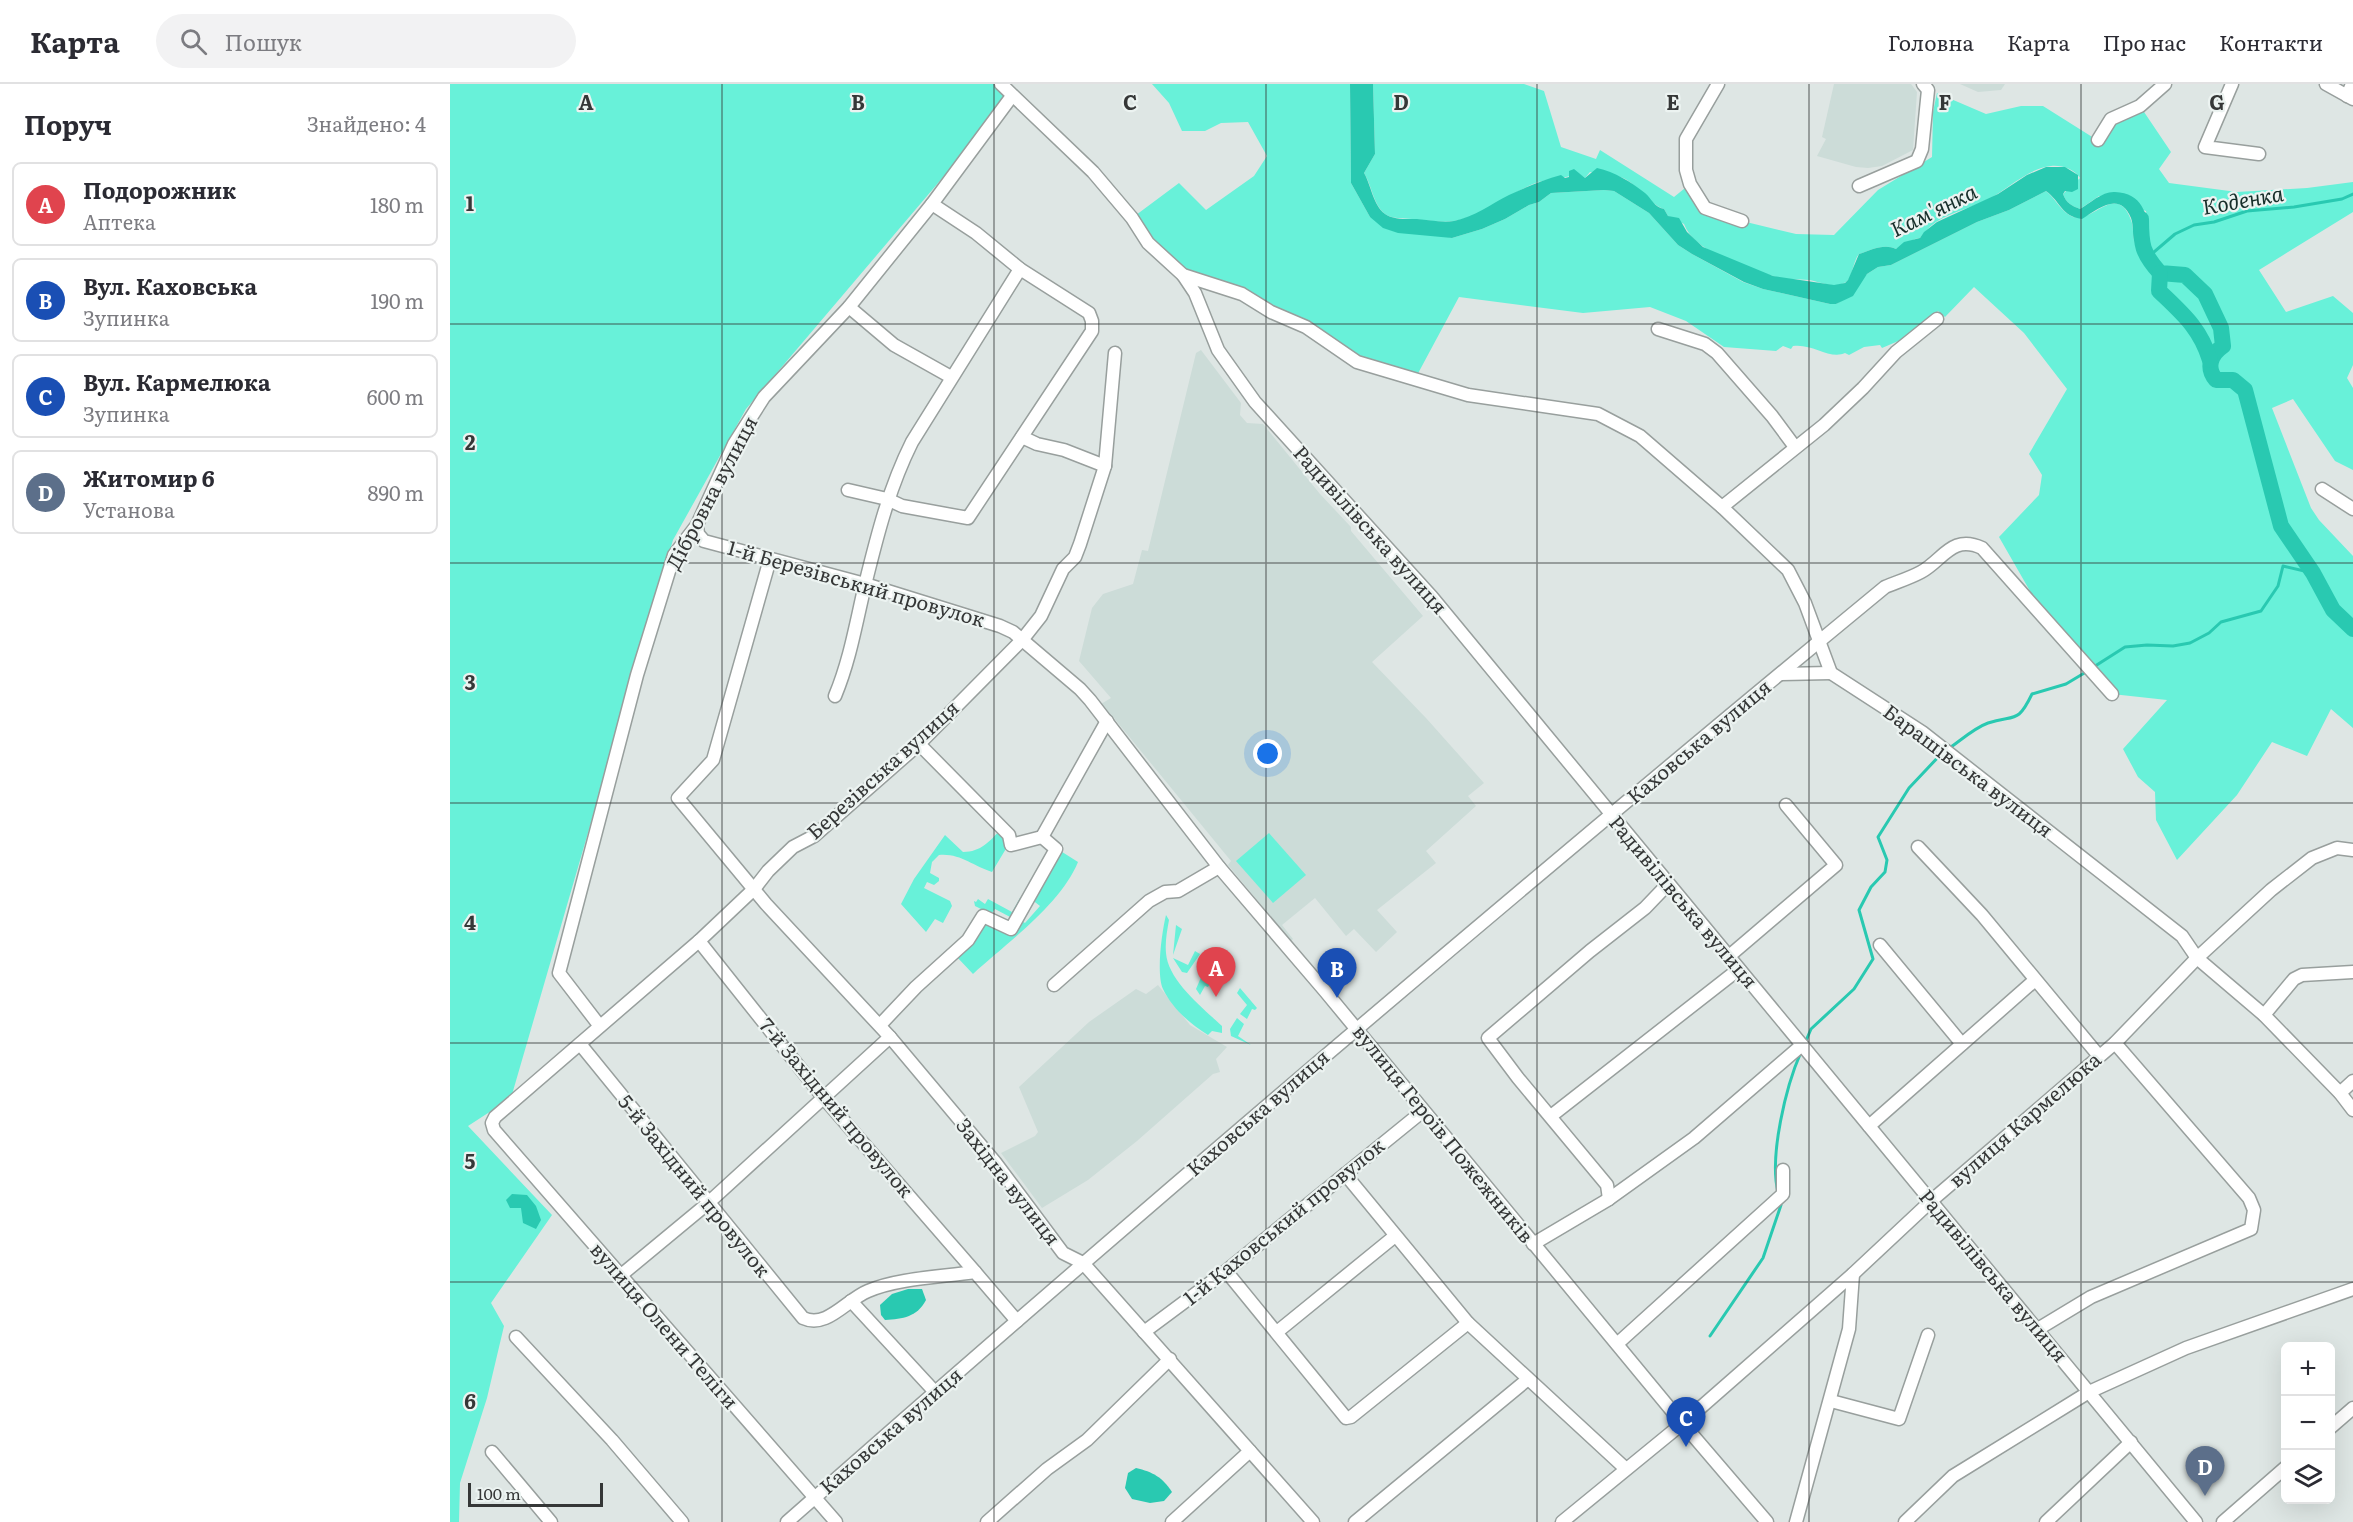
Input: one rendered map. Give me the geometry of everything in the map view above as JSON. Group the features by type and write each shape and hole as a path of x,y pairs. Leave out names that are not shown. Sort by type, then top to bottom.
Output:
{"street":[{"path":"1001,84 1093,172 1132,218 1148,243 1184,275 1242,294 1271,312 1306,327 1358,362 1468,395 1598,414 1640,436 1722,507 1788,570 1805,603 1831,673 1781,674"},
{"path":"1718,84 1686,139 1686,170 1690,184 1704,208 1742,221"},
{"path":"1859,186 1917,161 1922,149 1928,90 1923,84"},
{"path":"2098,140 2111,119 2140,106 2165,84"},
{"path":"2232,84 2205,147 2259,154"},
{"path":"2326,84 2351,93"},
{"name":"Дібровна вулиця","path":"599,1025 559,973 636,675 674,555 697,525 734,444 764,397 849,307 932,204 1012,96"},
{"path":"848,490 887,499 902,506 968,518 1092,331 1089,313 1020,269 976,233 932,204"},
{"path":"835,696 847,664 887,499 912,442 1020,269"},
{"name":"Радивілівська вулиця","path":"1184,275 1197,299 1218,350 1255,402 1432,597 2196,1522"},
{"path":"1197,299 1203,289 1219,287"},
{"path":"849,307 894,345 951,377"},
{"path":"1722,507 1824,425 1896,352 1937,319"},
{"path":"1658,329 1705,344 1717,353 1772,416 1794,447"},
{"name":"Березівська вулиця","path":"494,1130 492,1123 495,1117 699,941 754,889 768,871 793,847 814,836 919,744 1022,640 1041,616 1063,569 1075,557 1105,466 1115,353"},
{"path":"1022,437 1105,466"},
{"path":"2322,489 2353,508"},
{"name":"1-й Березівський провулок","path":"697,525 698,534 704,541 865,584 1000,626 1013,632 1022,640"},
{"name":"Каховська вулиця","path":"787,1522 1083,1263 1356,1029 1885,587 1922,572 1943,553 1960,544 1971,543 1982,548 2112,694"},
{"name":"Західна вулиця","path":"770,560 713,760 678,798 754,889 880,1025 995,1162 1063,1253 1083,1263 1313,1522"},
{"name":"вулиця Героїв Пожежників","path":"1022,640 1080,689 1107,721 1219,867 1356,1029 1761,1520"},
{"name":"Барашівська вулиця","path":"1831,673 1922,732 2182,936 2197,958 2264,1015 2340,1093 2353,1110"},
{"path":"919,744 1009,835 1011,845 1042,837 1107,721"},
{"path":"1728,957 1836,865 1786,805"},
{"path":"880,1025 916,987 968,940 983,916 1011,929 1056,849 1042,837"},
{"path":"1918,847 1982,915 2099,1056"},
{"name":"вулиця Кармелюка","path":"1562,1522 1683,1423 1853,1274 1931,1201 2115,1043 2197,958 2271,890 2312,858 2337,848 2353,850"},
{"path":"1054,985 1149,901 1166,892 1178,891 1219,867"},
{"path":"1609,1199 1607,1185 1518,1078 1488,1038 1590,951 1645,908 1668,884"},
{"name":"7-й Західний провулок","path":"699,941 823,1097 1017,1321"},
{"path":"1880,945 1962,1044"},
{"path":"1551,1116 1739,969"},
{"path":"2264,1015 2294,979 2302,975 2353,972"},
{"path":"1869,1126 2035,980"},
{"path":"620,1276 707,1204 890,1037"},
{"path":"2038,1329 2091,1297 2251,1230 2254,1210 2248,1198 2115,1043"},
{"name":"5-й Західний провулок","path":"580,1044 707,1204 802,1318 813,1323 823,1320 851,1301"},
{"path":"1533,1244 1609,1199 1694,1138 1802,1045"},
{"path":"2340,1093 2353,1081"},
{"name":"1-й Каховський провулок","path":"1144,1332 1226,1271 1423,1111"},
{"name":"вулиця Олени Теліги","path":"494,1130 836,1522"},
{"path":"1617,1344 1783,1194 1783,1170"},
{"path":"1345,1174 1468,1323 1626,1469"},
{"path":"1277,1332 1395,1236"},
{"path":"1226,1271 1345,1417 1349,1418 1468,1323"},
{"path":"935,1392 851,1301 868,1291 903,1282 975,1272"},
{"path":"1796,1522 1849,1329 1853,1274"},
{"path":"1905,1522 1953,1476 2089,1392 2186,1348 2353,1289"},
{"path":"1831,1401 1899,1419 1928,1335"},
{"path":"516,1337 612,1440 682,1522"},
{"path":"987,1522 1047,1469 1087,1440 1170,1359"},
{"path":"1355,1522 1528,1379"},
{"path":"2335,1424 2353,1408"},
{"path":"2046,1522 2131,1442"},
{"path":"1172,1522 1250,1451"},
{"path":"492,1452 551,1522"},
{"path":"2223,1522 2281,1471"}],"shaded area":[{"path":"450,84 1001,84 1012,96 746,409 673,540 511,1098 468,1126 552,1215 491,1303 504,1326 487,1398 460,1483 459,1522 450,1522"},
{"path":"1152,84 1350,84 1351,183 1370,217 1452,238 1505,219 1539,202 1551,193 1614,191 1649,213 1678,245 1743,282 1763,289 1830,304 1843,300 1867,274 1878,267 1891,265 2046,191 2065,212 2073,217 2080,218 2104,206 2119,204 2131,220 2135,243 2149,236 2146,211 2099,196 2080,209 2077,208 2068,202 2063,194 2080,178 2071,170 2063,167 2044,167 2024,176 1992,197 1936,222 1920,238 1896,249 1882,247 1859,254 1848,280 1842,284 1832,285 1777,277 1722,258 1698,243 1684,224 1668,216 1664,209 1654,204 1634,185 1611,175 1590,172 1585,178 1578,173 1538,182 1475,215 1454,221 1394,218 1381,210 1364,173 1375,154 1373,84 1524,84 1544,91 1561,147 1596,159 1600,150 1674,197 1690,184 1705,208 1742,221 1796,234 1834,235 1878,190 1932,157 1933,112 1937,93 1986,114 2021,106 2043,106 2097,140 2111,119 2140,106 2171,152 2159,169 2169,183 2237,192 2307,188 2353,182 2353,212 2259,270 2286,312 2333,296 2353,313 2353,365 2347,378 2353,388 2353,470 2335,461 2293,399 2272,408 2311,508 2319,520 2353,556 2353,728 2331,709 2307,756 2272,742 2237,795 2177,860 2156,820 2155,792 2138,777 2123,749 2167,700 2112,694 2049,624 1999,537 2039,495 2042,475 2029,454 2067,389 2024,333 1974,287 1945,317 1938,311 1910,336 1882,348 1880,345 1864,347 1849,355 1833,354 1800,346 1793,346 1791,349 1783,346 1776,351 1724,347 1686,321 1650,307 1583,313 1459,297 1415,379 1357,362 1306,327 1183,275 1132,218 1179,183 1206,210 1254,176 1267,156 1248,122 1221,123 1205,131 1182,131 1169,103"},
{"path":"1350,84 1373,84 1375,154 1364,173 1381,210 1388,216 1396,218 1454,221 1535,184 1561,175 1565,178 1569,177 1569,171 1574,169 1585,178 1597,168 1628,181 1645,193 1653,203 1664,209 1668,216 1679,218 1687,232 1703,247 1773,276 1834,285 1845,283 1848,280 1859,254 1882,247 1896,249 1904,242 1920,238 1937,222 1998,194 2027,175 2046,167 2065,167 2078,175 2078,189 2072,192 2065,191 2063,194 2070,204 2080,209 2101,195 2110,192 2132,196 2142,206 2145,213 2149,237 2135,243 2131,218 2121,205 2109,204 2082,219 2065,212 2046,191 1891,265 1878,267 1867,274 1853,296 1836,304 1830,304 1763,289 1744,282 1678,245 1649,213 1614,191 1551,193 1539,202 1505,219 1452,238 1398,233 1383,228 1370,217 1351,183"},
{"path":"1834,84 1911,84 1917,92 1913,150 1882,166 1868,168 1817,156 1826,139 1822,137"},
{"path":"1960,84 2005,84 2001,90 1978,92"},
{"path":"1201,350 1241,403 1240,415 1247,423 1263,424 1423,616 1372,662 1484,783 1468,796 1476,806 1426,851 1436,863 1377,910 1397,932 1376,952 1354,929 1346,936 1315,898 1282,925 1293,939 1291,941 1228,865 1231,861 1113,717 1110,717 1101,704 1111,698 1079,661 1092,608 1103,594 1133,584 1142,550 1148,551 1196,353"},
{"path":"1001,829 1007,847 992,872 947,855 939,855 932,862 930,873 939,878 939,881 934,885 927,882 924,888 950,901 952,906 943,923 935,919 926,932 901,904 914,879 945,835 963,852 969,852 985,845"},
{"path":"1269,833 1306,875 1273,903 1236,861"},
{"path":"1059,850 1078,862 1070,878 1032,922 973,974 956,956 985,923 1012,934 1020,920 1025,923 1040,906 1031,899"},
{"path":"1020,898 1022,899 1012,918 995,909 991,914 975,906 974,901 978,899 985,904 988,899 1012,912"},
{"path":"1166,915 1169,920 1166,953 1173,974 1196,1002 1222,1026 1222,1033 1212,1031 1208,1035 1195,1026 1176,1009 1163,989 1160,963"},
{"path":"1176,925 1182,929 1173,955"},
{"path":"1195,951 1200,954 1187,973 1182,972 1173,958 1188,965"},
{"path":"1215,964 1217,970 1208,987 1205,986 1200,995 1196,989 1202,975 1206,977"},
{"path":"1158,985 1190,1025 1227,1047 1216,1059 1220,1072 1213,1074 1137,1141 1088,1180 1042,1208 1001,1153 1035,1136 1038,1132 1019,1087 1089,1022 1136,989 1146,994"},
{"path":"1240,988 1257,1008 1252,1009 1247,1019 1240,1014 1247,1005 1237,993"},
{"path":"1237,1018 1244,1024 1238,1036 1251,1045 1231,1036 1230,1029"},
{"path":"512,1194 527,1195 536,1206 541,1220 536,1229 523,1223 521,1208 510,1208 506,1200"},
{"path":"908,1289 922,1289 926,1300 922,1306 909,1316 885,1320 881,1315 880,1305 892,1294"},
{"path":"1136,1468 1147,1471 1165,1482 1172,1492 1164,1501 1150,1503 1132,1499 1125,1488 1128,1473"}],"waterway":[{"name":"Коденка","path":"2147,258 2175,234 2194,225 2214,222 2247,211 2294,207 2342,199 2353,194"},
{"name":"Кам'янка","path":"2141,219 2144,248 2154,266 2160,273 2185,275 2205,294 2221,328 2223,346 2212,358 2211,371 2216,380 2233,380 2245,390 2281,526 2313,573 2333,610 2353,629"},
{"path":"2160,273 2159,291 2196,330 2210,360"},
{"path":"2092,668 2125,647 2173,646 2190,643 2209,633 2221,622 2261,611 2278,586 2283,566 2313,573"},
{"path":"1948,749 1983,725 2019,714 2032,694 2066,684 2086,672"},
{"path":"1805,1043 1811,1029 1854,989 1873,959 1859,910 1871,887 1885,872 1887,860 1878,837 1909,788 1942,753"},
{"path":"1778,1192 1777,1141 1790,1083 1801,1052"},
{"path":"1710,1336 1763,1258 1781,1205 1780,1201"}],"place":[{"name":"Подорожник","path":"1216,997"},
{"name":"Вул. Каховська","path":"1337,998"},
{"name":"Вул. Кармелюка","path":"1686,1447"},
{"name":"Житомир 6","path":"2205,1496"}]}
